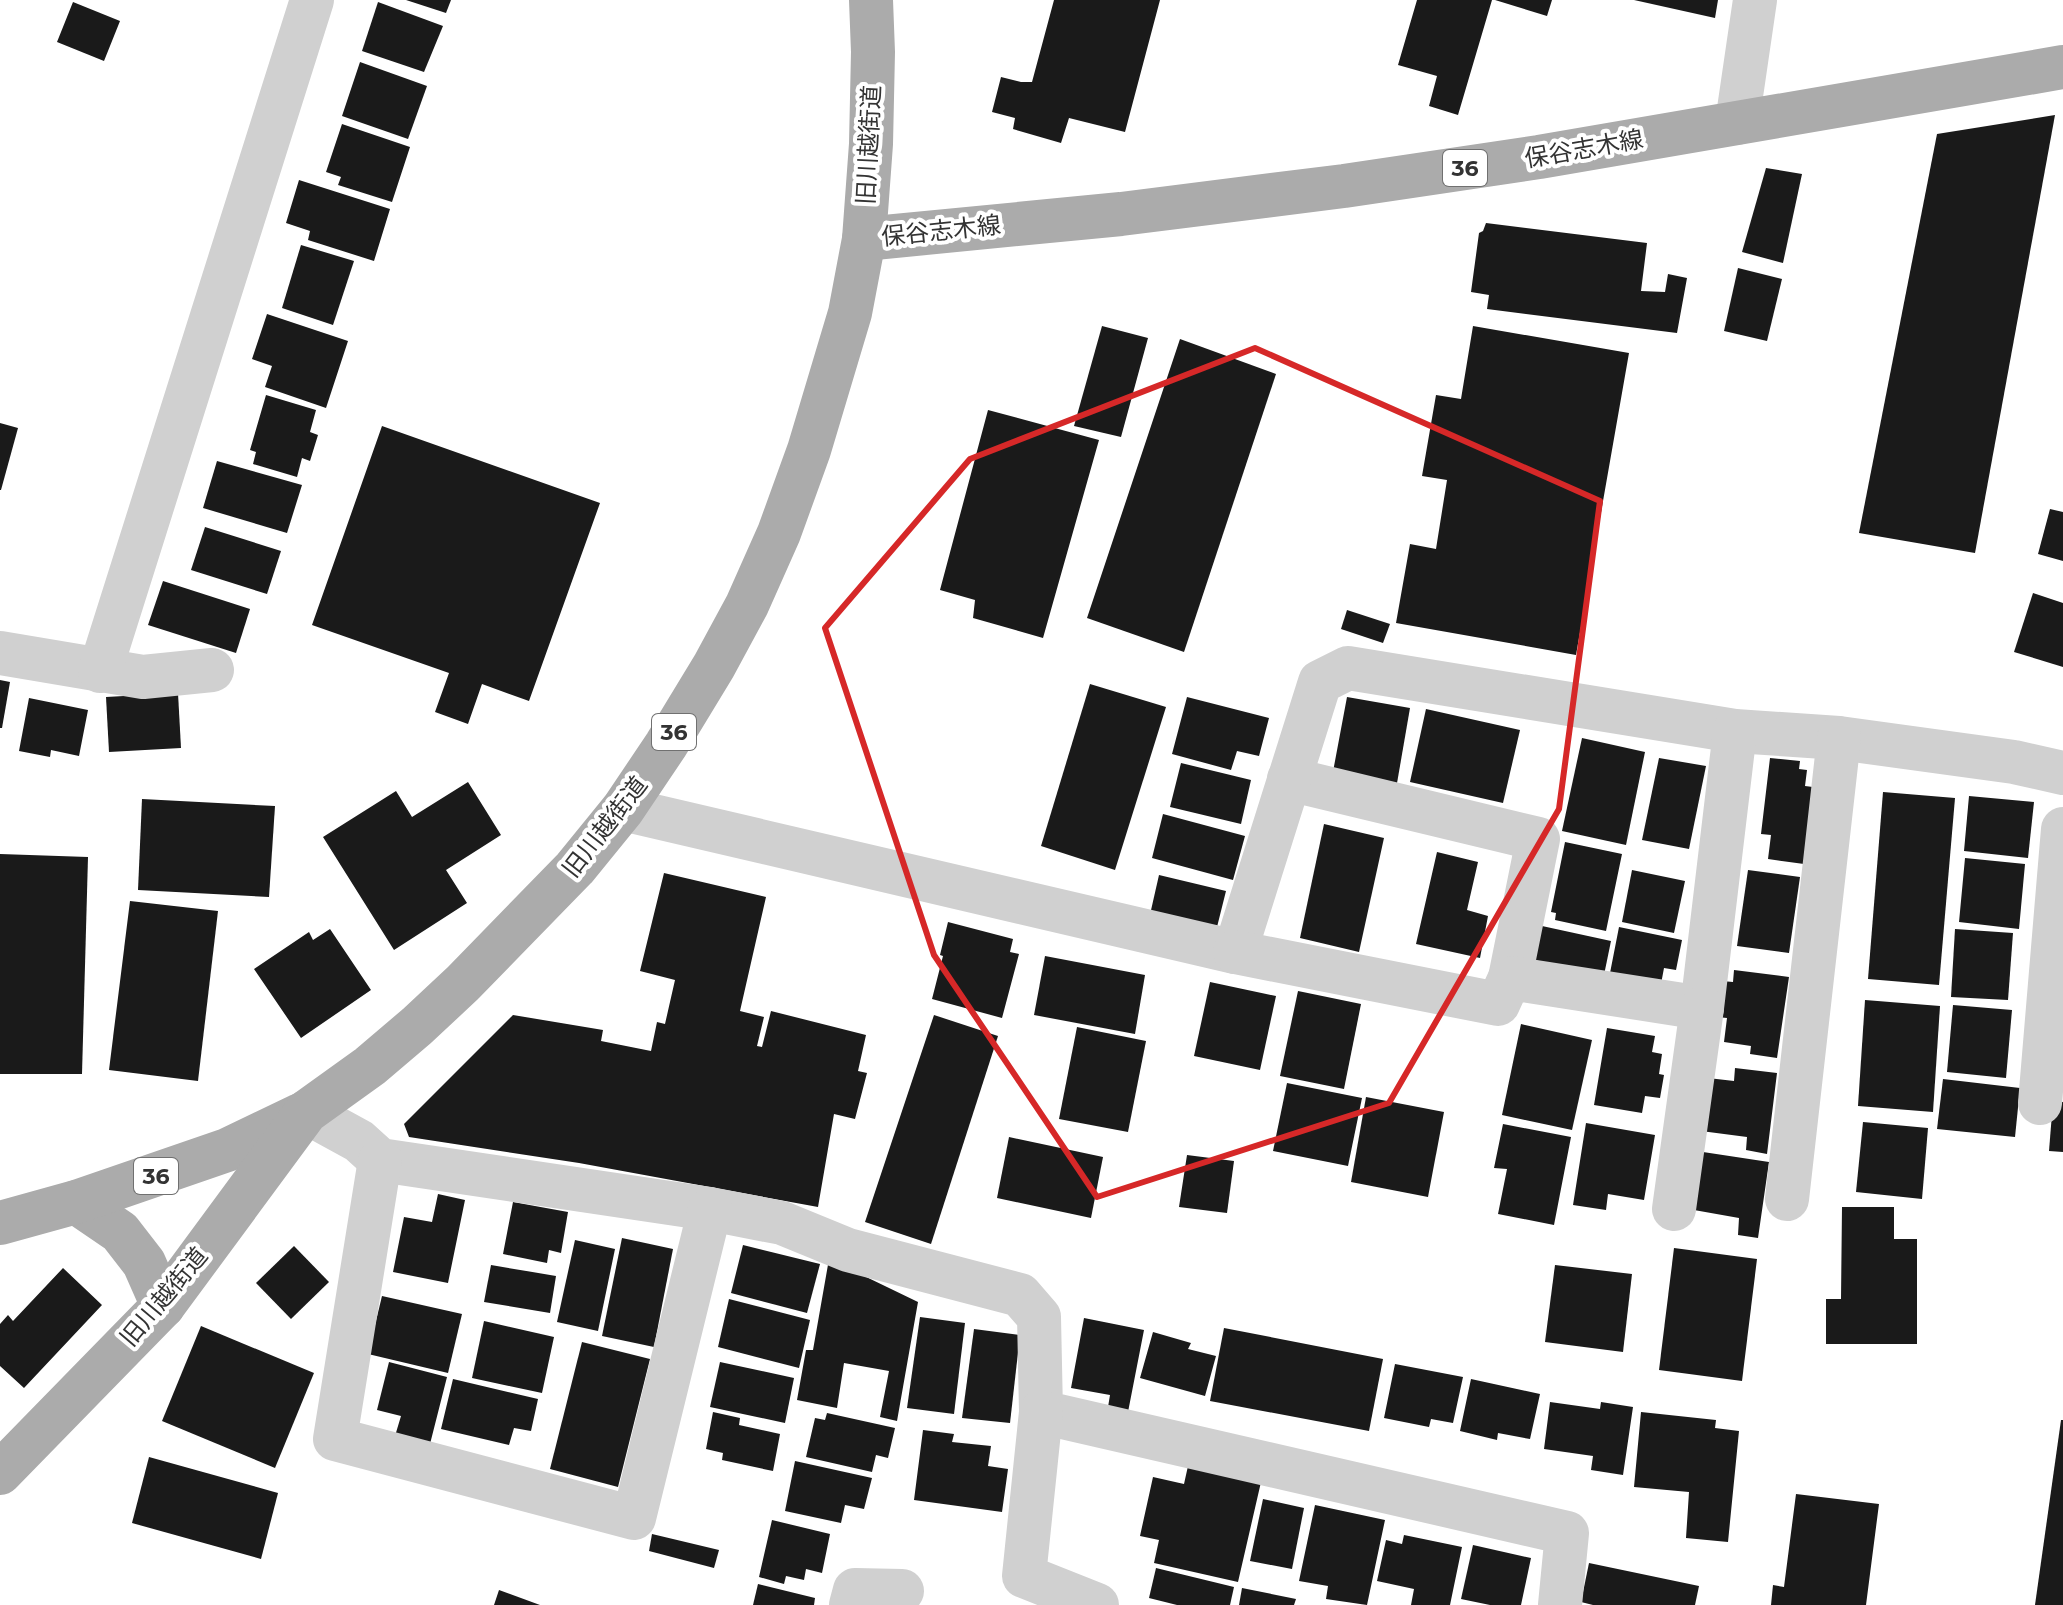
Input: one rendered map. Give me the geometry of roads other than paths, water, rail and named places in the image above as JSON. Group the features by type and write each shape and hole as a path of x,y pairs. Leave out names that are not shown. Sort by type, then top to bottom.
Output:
{"main road":[{"name":"旧川越街道","path":"0,1473 163,1306 306,1112 370,1066 417,1026 575,868 623,809 714,666 747,605 779,533 809,450 850,313 864,239 871,129 871,0"},
{"name":"保谷志木線","path":"864,239 1121,214 1344,186 1539,157 2063,67"},
{"name":"36","path":"0,1223 76,1202 227,1150 306,1112"},
{"path":"76,1202 120,1232 144,1263 163,1306"}],"street":[{"path":"100,671 312,0"},
{"path":"1737,123 1755,0"},
{"path":"0,653 143,677 212,670"},
{"path":"1235,952 1320,682 1348,668 1735,731 1839,738 2014,762 2063,773"},
{"path":"1674,1209 1735,731"},
{"path":"1787,1199 1839,738"},
{"path":"623,809 1235,952 1498,1004 1510,978 1538,839 1289,779"},
{"path":"2040,1103 2063,829"},
{"path":"1510,978 1702,1008"},
{"path":"306,1112 359,1141 380,1160 710,1209 782,1223 848,1250 1020,1295 1039,1317 1041,1412 1024,1576 1097,1605"},
{"path":"380,1160 335,1439 634,1518 710,1209"},
{"path":"1041,1412 1567,1533 1560,1605"},
{"path":"851,1605 855,1590 902,1591"}]}
